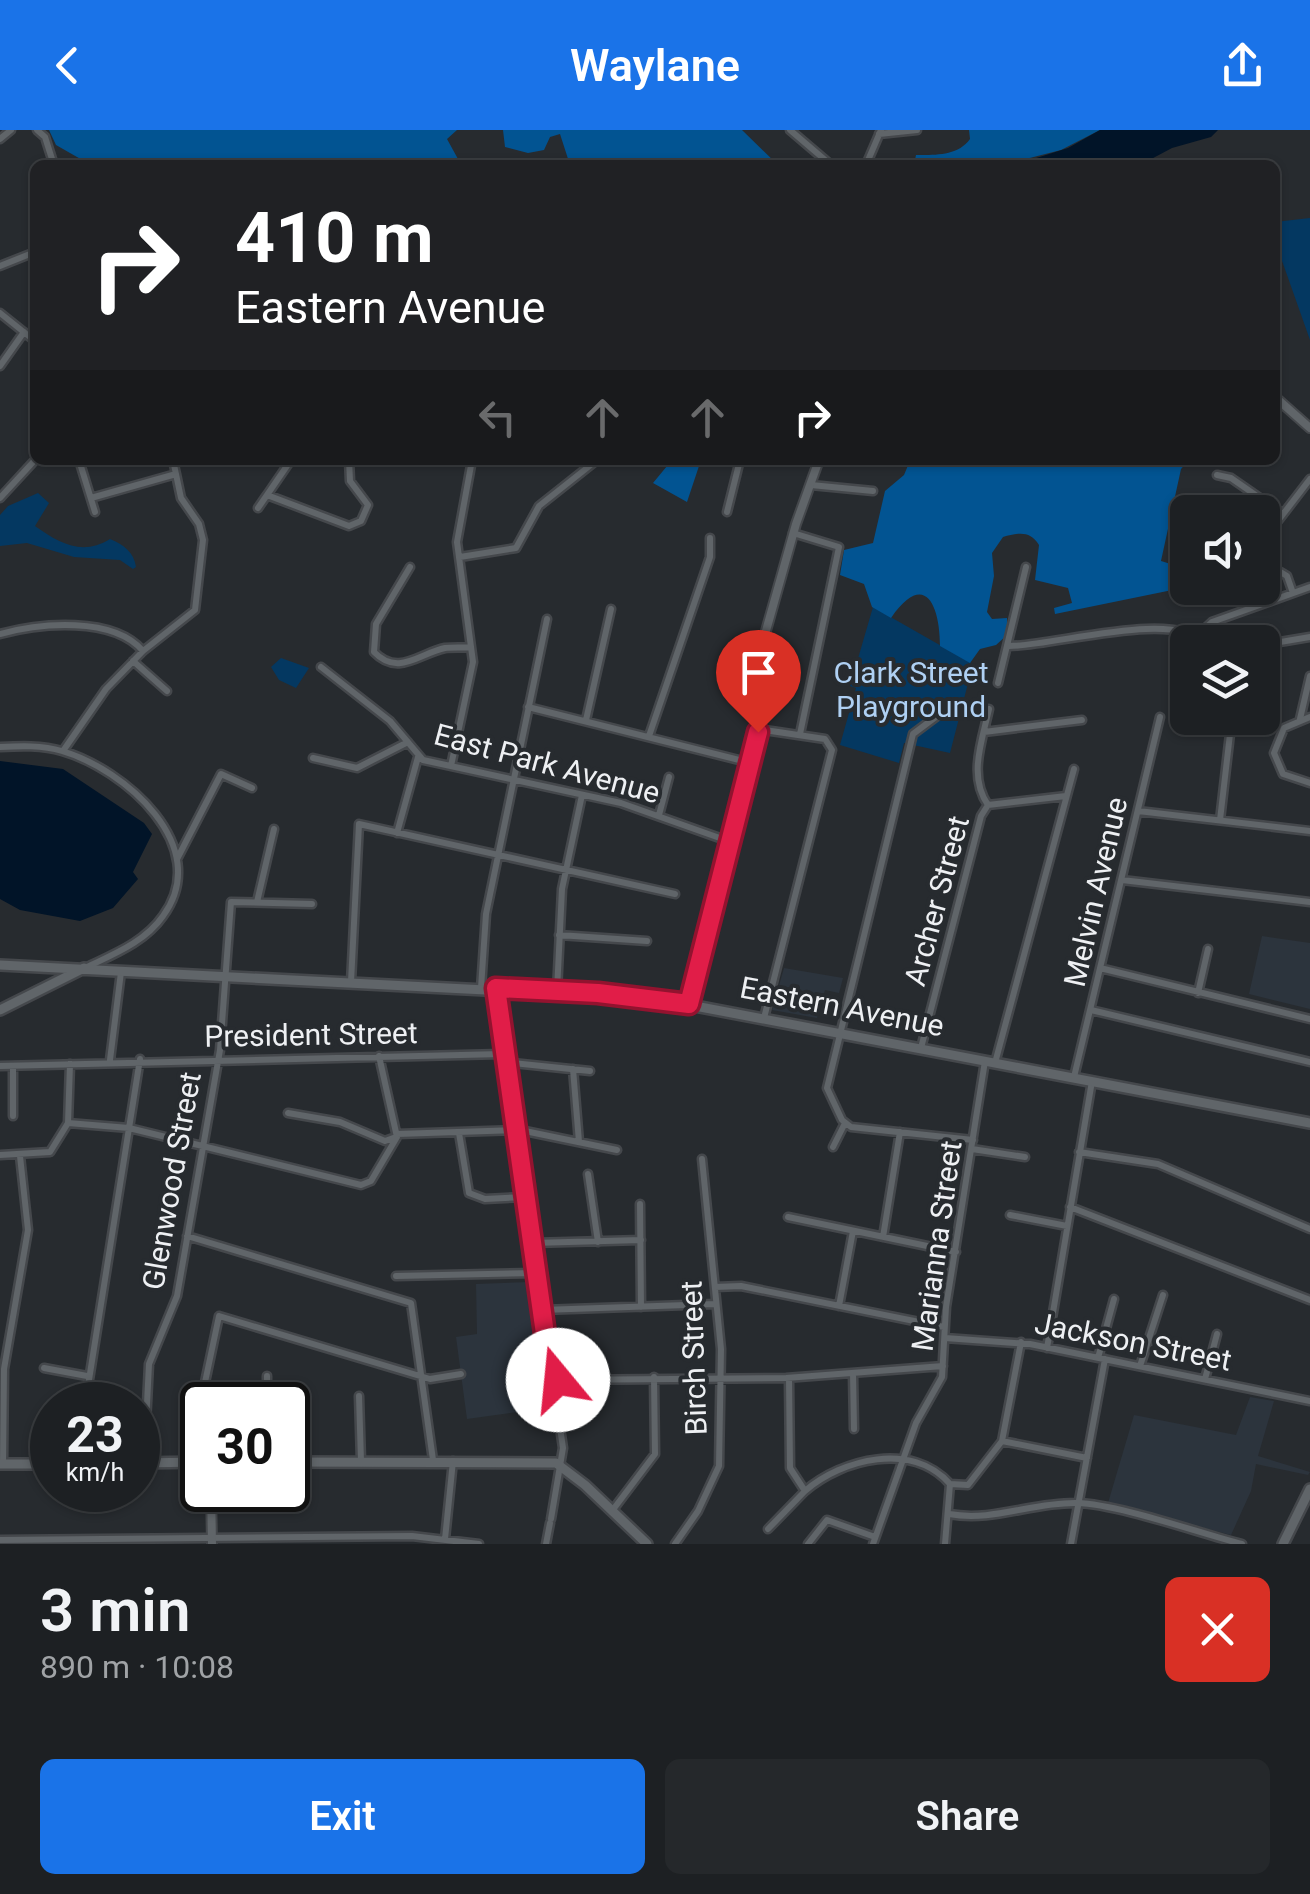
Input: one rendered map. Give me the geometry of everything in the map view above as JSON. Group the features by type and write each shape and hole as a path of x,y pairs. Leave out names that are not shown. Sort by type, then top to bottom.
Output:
{"main road":[{"name":"Eastern Avenue","path":"0,965 557,991 689,1004 1310,1123"},
{"path":"0,1010 87,967"},
{"path":"310,1462 546,1462 562,1466 647,1544"},
{"path":"2,1464 30,1464"},
{"path":"1283,1544 1306,1505 1310,1489"}],"street":[{"path":"0,139 11,130"},
{"path":"37,130 45,137 52,159"},
{"path":"790,130 825,160"},
{"path":"868,160 880,132 917,130"},
{"path":"0,266 30,254"},
{"path":"0,313 30,337"},
{"path":"0,366 24,332"},
{"path":"1280,401 1310,428"},
{"path":"0,498 30,465"},
{"path":"81,465 95,512"},
{"path":"63,751 99,697 133,661 192,615 200,594 202,531 181,498 174,465"},
{"path":"258,508 288,465"},
{"path":"267,495 349,526 366,516 366,498 350,481 349,465"},
{"path":"451,766 471,675 458,542 471,465"},
{"path":"460,557 516,548 539,506 590,465"},
{"path":"726,512 739,465"},
{"path":"689,1004 758,729 753,681 793,533 817,465"},
{"path":"91,498 176,474"},
{"path":"1217,475 1231,478 1283,514"},
{"path":"1280,519 1310,479"},
{"path":"811,485 873,491"},
{"path":"793,533 839,547 800,734"},
{"path":"649,736 710,556 710,538"},
{"path":"410,567 376,624 371,644 374,652 383,661 401,664 447,648 471,648"},
{"path":"998,684 1026,567"},
{"path":"1280,572 1287,576 1293,593"},
{"path":"1210,625 1310,587"},
{"path":"586,720 611,609"},
{"path":"481,988 484,921 547,619"},
{"path":"0,634 34,625 99,630 124,635 143,651"},
{"path":"1009,646 1138,629 1170,634"},
{"path":"1280,642 1310,637"},
{"path":"133,661 167,691"},
{"name":"East Park Avenue","path":"320,667 390,721 418,758 659,815 687,830 731,842"},
{"path":"1300,719 1310,676"},
{"path":"528,707 751,763"},
{"name":"Archer Street","path":"921,1048 979,823 988,806 977,766 990,709"},
{"path":"845,1124 826,1080 913,734 945,710"},
{"name":"Melvin Avenue","path":"1074,1078 1160,717"},
{"path":"1310,718 1300,719 1281,732 1275,758 1288,778 1310,783"},
{"path":"984,732 1082,720"},
{"path":"758,729 830,741 830,760 764,1018"},
{"path":"1220,820 1230,735"},
{"path":"313,758 356,768 408,742"},
{"path":"0,747 63,751 96,768 151,808 168,830 176,860 175,886 162,919 134,943 87,967"},
{"path":"397,833 418,758"},
{"name":"Marianna Street","path":"874,1540 920,1416 940,1384 944,1327 990,1062 1074,769"},
{"path":"176,860 222,774 252,788"},
{"path":"659,815 670,777"},
{"path":"557,991 565,869 582,795"},
{"path":"988,806 1066,796"},
{"path":"1138,811 1310,830"},
{"path":"351,982 359,824 675,894"},
{"path":"274,829 256,902 312,904"},
{"path":"1122,880 1310,902"},
{"name":"Glenwood Street","path":"147,1382 149,1364 176,1296 218,1060 231,902 256,902"},
{"path":"559,935 647,941"},
{"path":"1198,993 1208,949"},
{"path":"1100,968 1310,1019"},
{"path":"110,1060 122,972"},
{"path":"496,988 562,1466 546,1544"},
{"path":"1091,1010 1310,1062"},
{"path":"68,1123 129,1128 355,1184 368,1183 397,1135 379,1056"},
{"name":"President Street","path":"0,1066 140,1059 379,1056 503,1058 590,1071"},
{"path":"87,1382 140,1059"},
{"path":"0,1156 50,1152 68,1123 70,1064"},
{"path":"12,1116 13,1066"},
{"path":"574,1069 580,1142"},
{"path":"1047,1348 1092,1081"},
{"path":"288,1113 340,1122 384,1141 397,1135 515,1130 616,1150"},
{"path":"845,1124 1025,1157"},
{"path":"833,1147 845,1124"},
{"path":"883,1237 900,1132"},
{"path":"459,1133 467,1189 476,1198 525,1197"},
{"path":"1078,1152 1158,1164 1310,1229"},
{"path":"2,1464 2,1394 28,1230 20,1156"},
{"name":"Birch Street","path":"674,1544 717,1475 721,1376 702,1159"},
{"path":"588,1174 598,1242"},
{"path":"640,1204 641,1307"},
{"path":"1070,1207 1310,1300"},
{"path":"1010,1215 1067,1226"},
{"path":"788,1217 956,1252"},
{"path":"839,1306 853,1231"},
{"path":"187,1236 411,1303 433,1460"},
{"path":"532,1244 641,1240"},
{"path":"396,1276 536,1273"},
{"path":"714,1287 741,1286 944,1327"},
{"path":"1140,1366 1163,1295"},
{"path":"1070,1544 1114,1299"},
{"path":"542,1310 716,1304"},
{"path":"205,1382 219,1316 424,1376 461,1374"},
{"path":"1205,1379 1218,1334"},
{"name":"Jackson Street","path":"945,1338 1020,1342 1310,1401"},
{"path":"768,1529 805,1492 832,1472 854,1463 902,1460 950,1484 968,1485 1002,1442 1020,1342"},
{"path":"552,1380 789,1378 944,1366"},
{"path":"44,1368 87,1376"},
{"path":"853,1373 854,1429"},
{"path":"267,1376 267,1382"},
{"path":"612,1511 656,1454 654,1377"},
{"path":"789,1378 790,1468 805,1492"},
{"path":"359,1396 361,1461"},
{"path":"1002,1442 1087,1458"},
{"path":"444,1539 454,1460"},
{"path":"944,1544 950,1484"},
{"path":"949,1514 991,1518 1032,1506 1078,1502 1242,1544"},
{"path":"211,1512 212,1541"},
{"path":"808,1544 827,1520 874,1540"},
{"path":"0,1540 444,1539 479,1544"}],"shaded area":[{"path":"49,130 457,130 447,139 460,160 82,160 56,145"},
{"path":"503,130 742,130 773,160 568,160 560,134 550,137 544,150 528,153 505,147"},
{"path":"969,130 1100,130 1061,150 1022,160 915,160 916,155 959,149 970,139"},
{"path":"1100,130 1218,130 1211,137 1172,148 1149,160 1030,160 1068,148"},
{"path":"668,465 699,465 687,502 653,483"},
{"path":"908,465 1185,465 1175,495 1170,495 1170,520 1161,561 1170,564 1170,590 1055,614 1054,608 1072,603 1068,588 1035,580 1039,545 1028,535 1003,537 992,553 994,576 987,612 992,619 1007,618 1007,635 996,645 980,649 970,663 940,646 937,618 928,599 913,596 891,618 872,607 864,584 840,575 844,550 873,543 885,491 904,475"},
{"path":"0,761 63,769 144,823 152,834 133,872 138,879 113,908 80,921 20,910 0,899"},
{"path":"1262,936 1310,943 1310,1009 1249,994"},
{"path":"784,968 843,978 839,993 825,990 817,1018 772,1010"},
{"path":"529,1282 547,1408 467,1419 456,1337 477,1334 476,1284"},
{"path":"1250,1397 1274,1401 1258,1456 1310,1472 1308,1475 1256,1464 1251,1491 1231,1535 1108,1503 1134,1415 1236,1435"}],"green space":[{"path":"1310,218 1310,340 1280,255 1280,221"},
{"path":"38,493 49,503 35,526 72,546 90,547 110,539 128,550 136,567 133,569 120,560 74,557 27,543 0,546 0,515 8,506"},
{"name":"Clark Street Playground","path":"873,607 973,664 950,753 904,743 899,763 840,745 856,688 850,686"},
{"path":"281,658 309,668 296,688 279,680 271,667"}],"route":[{"path":"558,1380 551,1376 502,1054 496,988 598,993 689,1004 758,732"}]}
